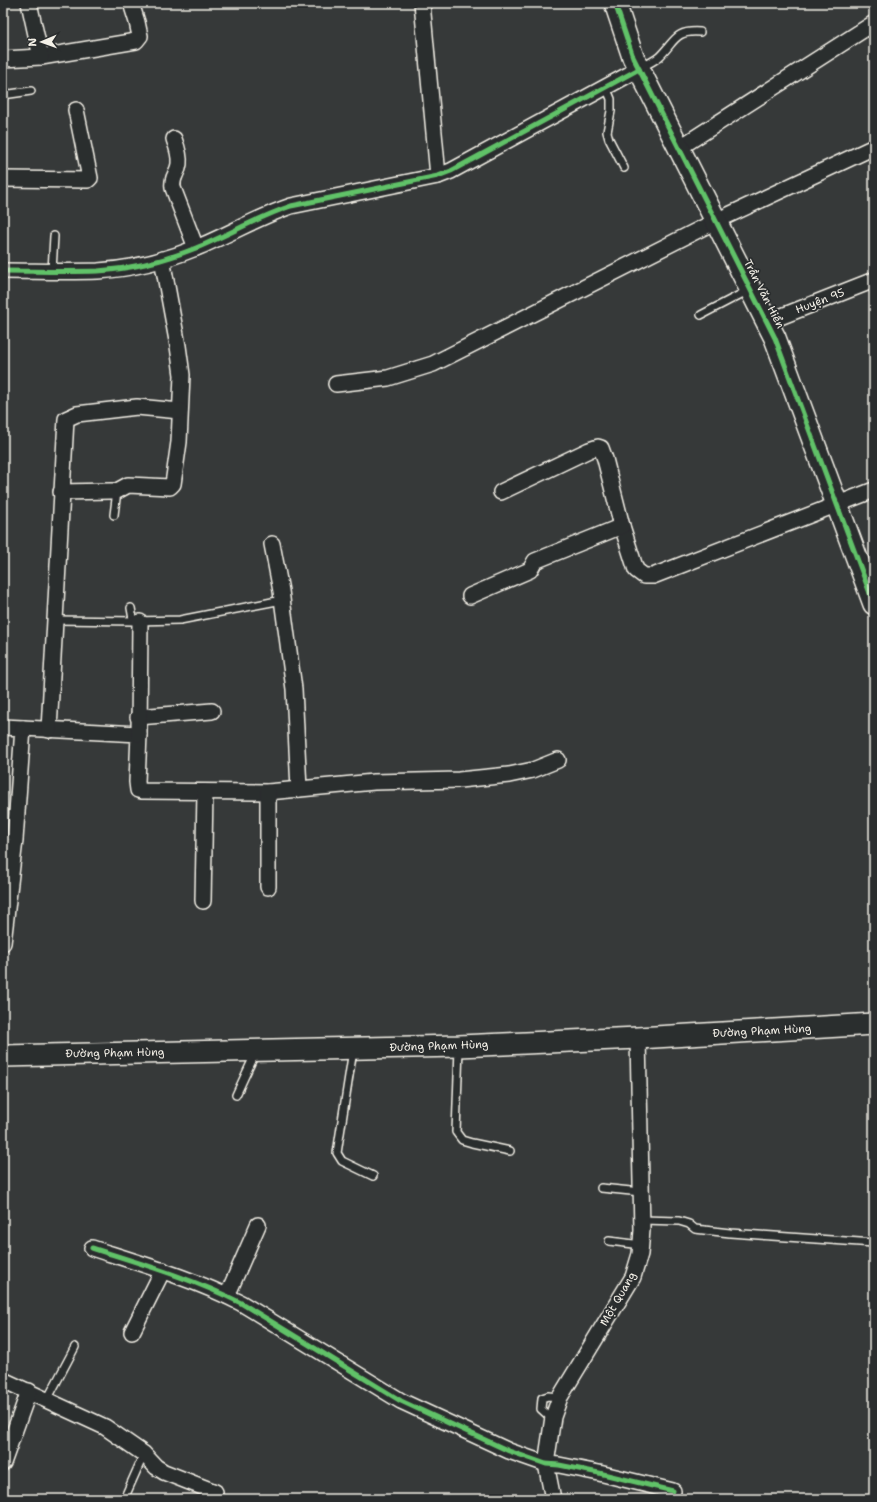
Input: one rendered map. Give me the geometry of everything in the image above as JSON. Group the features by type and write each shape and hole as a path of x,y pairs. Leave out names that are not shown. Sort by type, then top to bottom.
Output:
{"main road":[{"name":"Trần Văn Hiển","path":"615,3 633,57 639,69 689,141 728,215 750,289 775,338 844,501 874,604"},
{"name":"Đường Phạm Hùng","path":"3,1056 459,1046 638,1038 874,1024"}],"street":[{"path":"30,3 41,57"},
{"path":"3,59 41,57 136,41 140,36 131,3"},
{"path":"422,3 438,176"},
{"path":"689,141 874,23"},
{"path":"3,272 99,271 162,259 196,248 270,213 291,206 438,176 451,171 639,69"},
{"path":"3,179 88,180 90,178 76,110"},
{"path":"174,139 178,151 179,165 173,179 174,188 196,248"},
{"path":"336,384 388,378 433,364 728,215 874,147"},
{"path":"61,492 116,491 128,485 170,487 173,484 179,442 182,374 162,259"},
{"name":"Huyện 95","path":"767,322 874,280"},
{"path":"49,730 66,419 69,416 77,414 137,408 180,411"},
{"path":"501,492 598,447 601,448 603,450 622,526 636,570 644,576 653,576 874,490"},
{"path":"470,596 530,570 537,560 622,526"},
{"path":"272,544 282,600 294,689 299,789"},
{"path":"137,622 139,734 138,790 142,792 268,792 374,782 477,779 533,770 558,760"},
{"path":"138,717 212,711"},
{"path":"3,727 139,734"},
{"path":"3,943 15,840 23,728"},
{"path":"203,901 205,792"},
{"path":"268,792 268,887"},
{"name":"Một Quang","path":"553,1499 546,1464 552,1419 560,1398 633,1277 642,1245 638,1038"},
{"path":"227,1296 258,1225"},
{"path":"92,1248 163,1270 242,1303 401,1401 509,1451 546,1464 599,1473 673,1491"},
{"path":"132,1332 163,1270"},
{"path":"3,1380 105,1427 144,1454 156,1468 215,1492"},
{"path":"3,1463 28,1391"}],"lane":[{"path":"639,69 659,57 674,38 688,31 700,32"},
{"path":"606,87 611,99 611,111 607,132 608,140 624,168"},
{"path":"3,95 31,91"},
{"path":"52,271 54,236"},
{"path":"701,315 750,289"},
{"path":"114,515 116,491"},
{"path":"56,620 137,622 180,620 282,600"},
{"path":"132,608 133,619 137,622"},
{"path":"459,1046 456,1132 462,1140 510,1151"},
{"path":"353,1048 337,1153 342,1161 373,1176"},
{"path":"236,1095 257,1050"},
{"path":"601,1188 641,1192"},
{"path":"642,1220 679,1221 689,1224 695,1229 730,1233 874,1243"},
{"path":"609,1241 642,1245"},
{"path":"47,1400 75,1347"},
{"path":"124,1499 144,1454"}],"cycle path":[{"path":"615,3 633,57 775,338 874,604"},
{"path":"3,271 98,271 136,266 161,260 196,248 267,215 291,206 438,176 451,171 639,69"},
{"path":"92,1248 149,1266 223,1294 241,1303 401,1401 509,1451 546,1464 599,1473 673,1491"}]}
